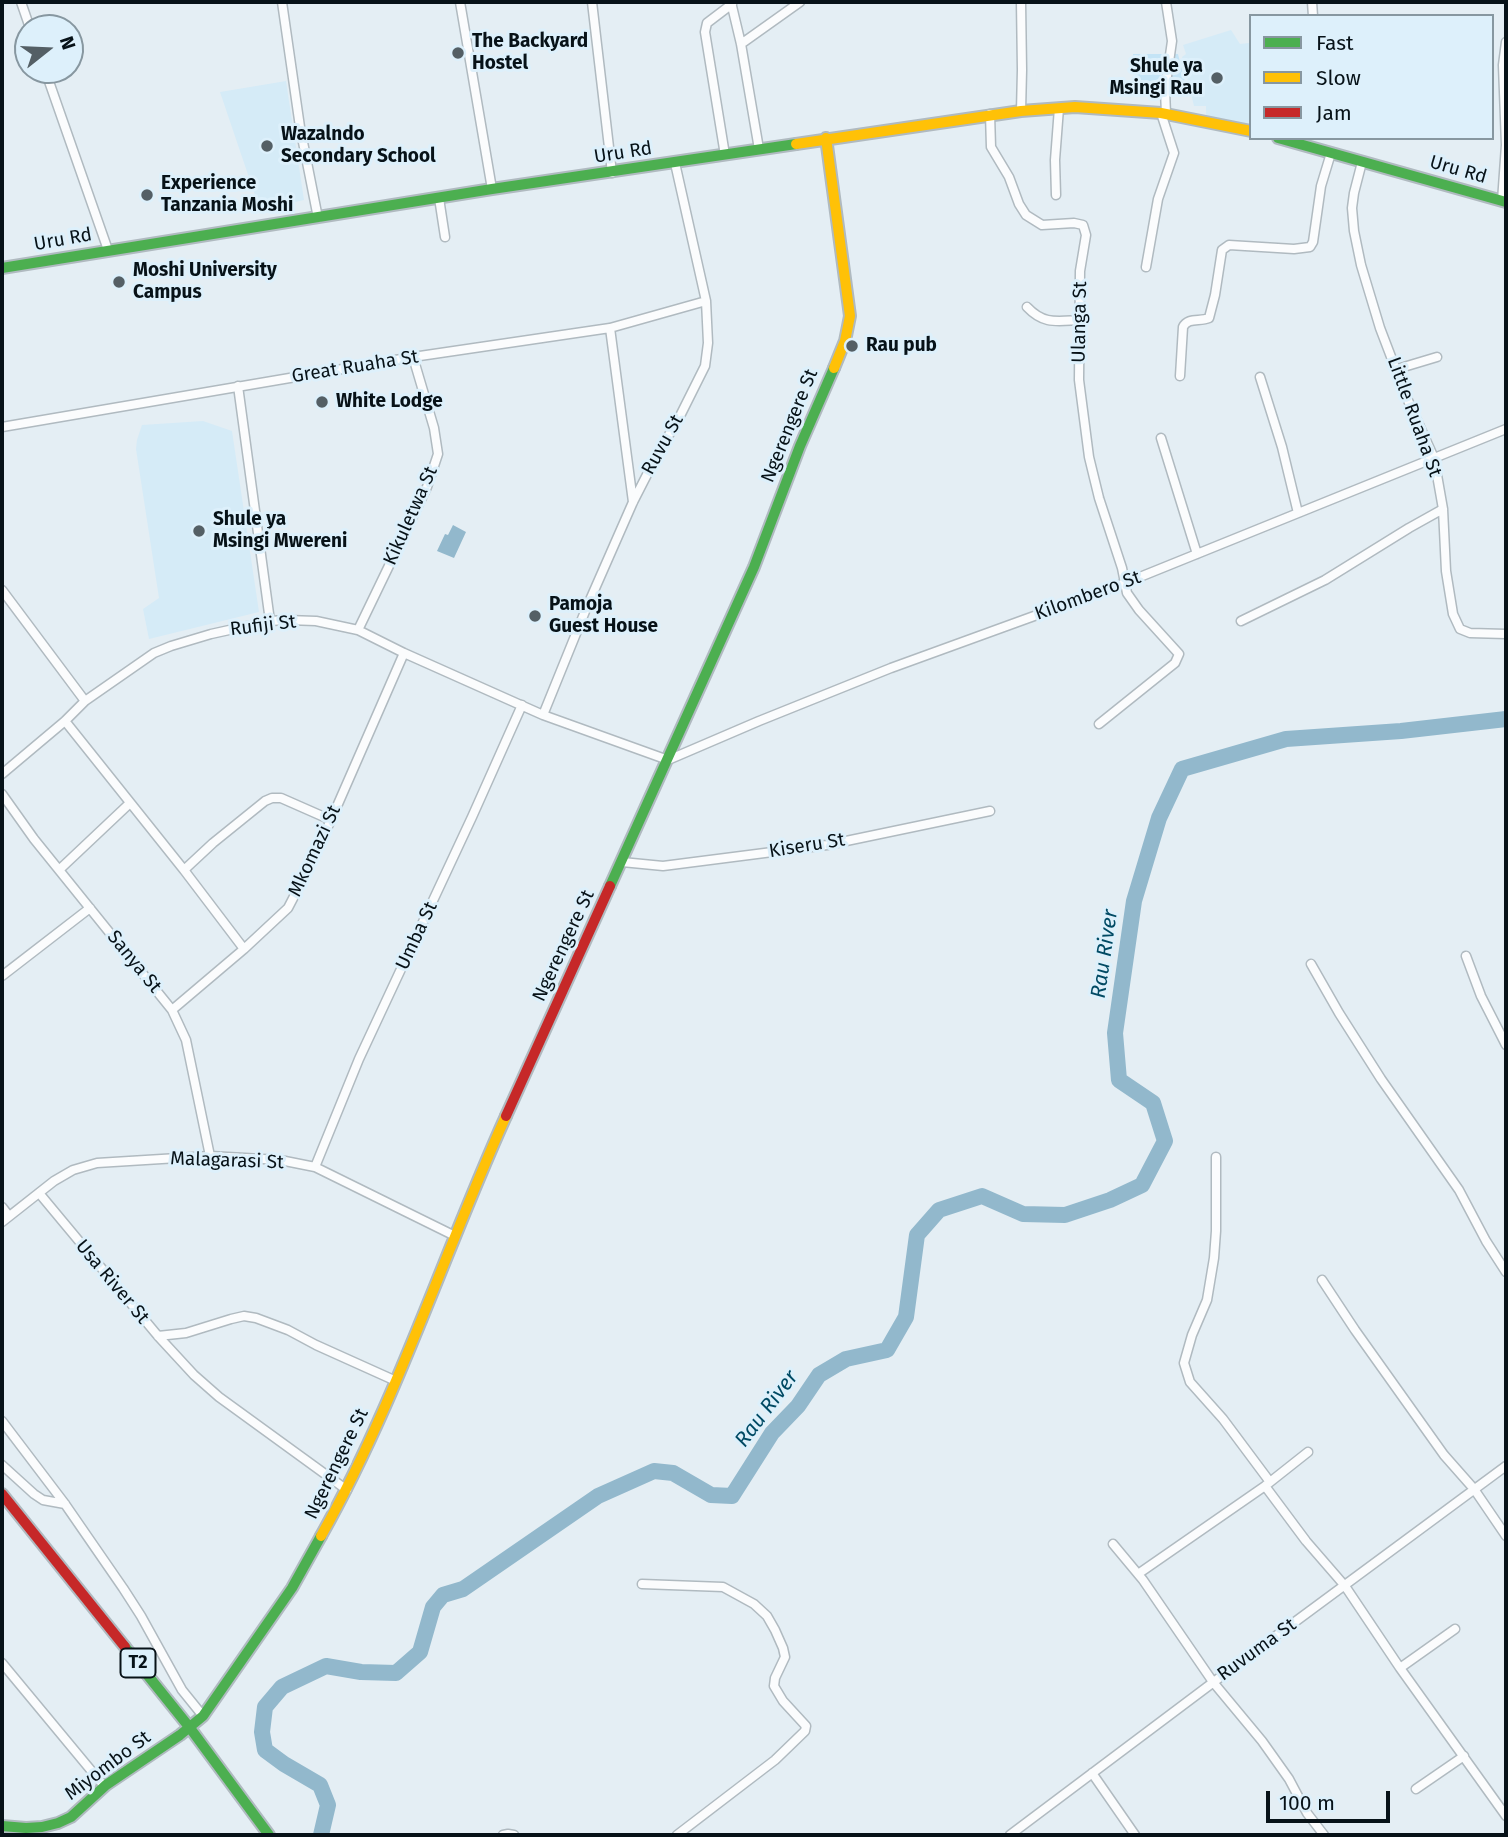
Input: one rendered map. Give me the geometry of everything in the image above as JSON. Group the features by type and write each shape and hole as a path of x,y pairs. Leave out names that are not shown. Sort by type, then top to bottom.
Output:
{"main road":[{"name":"Uru Rd","path":"2,268 990,114 1074,107 1164,113 1249,131"},
{"name":"Ngerengere St","path":"190,1728 203,1716 292,1588 347,1490 396,1381 503,1122 754,567 800,446 845,341 850,316 826,138"},
{"name":"Uru Rd","path":"1285,140 1504,201"},
{"name":"T2","path":"2,1493 190,1728 270,1835"},
{"name":"Miyombo St","path":"2,1826 26,1829 66,1820 86,1806 104,1786 190,1728"}],"street":[{"path":"282,2 300,127 318,218"},
{"path":"460,2 492,190"},
{"path":"592,2 612,173"},
{"path":"741,44 800,2"},
{"path":"1021,2 1021,111"},
{"path":"1146,267 1158,199 1174,153 1164,113 1172,41 1166,2"},
{"path":"725,155 705,32 708,23 731,3 759,149"},
{"path":"1504,201 1506,145 1503,65 1506,42"},
{"path":"50,84 108,250"},
{"path":"1056,195 1055,160 1059,108"},
{"name":"Ulanga St","path":"990,114 991,147 1009,177 1026,215 1042,225 1074,223 1083,225 1085,230 1080,265 1079,380 1085,433 1099,498 1127,593 1178,652 1179,658 1175,663 1099,724"},
{"path":"1180,376 1183,327 1189,321 1209,318 1216,295 1220,254 1225,247 1229,244 1300,249 1313,245 1327,152 1323,140"},
{"name":"Little Ruaha St","path":"1363,162 1352,208 1354,231 1367,288 1406,396 1434,458 1443,509 1446,571 1453,614 1457,626 1470,633 1506,634"},
{"name":"Ruvu St","path":"543,715 633,502 705,366 708,343 706,301 674,163"},
{"path":"439,198 445,237"},
{"name":"Great Ruaha St","path":"2,427 413,357 610,328 706,301"},
{"path":"1027,307 1034,315 1044,320 1080,320"},
{"path":"610,328 633,502"},
{"name":"Kikuletwa St","path":"358,630 426,487 438,454 434,428 413,357"},
{"path":"1397,369 1437,357"},
{"path":"1260,377 1282,447 1298,513"},
{"path":"238,386 270,621"},
{"name":"Kilombero St","path":"668,760 891,668 1125,583 1506,429"},
{"path":"1161,438 1197,554"},
{"path":"1241,621 1325,580 1443,509"},
{"path":"2,590 85,701"},
{"name":"Rufiji St","path":"2,774 85,701 154,653 211,634 270,621 316,621 358,630 543,715 668,760"},
{"name":"Mkomazi St","path":"172,1010 288,908 331,820 404,653"},
{"name":"Umba St","path":"315,1167 359,1059 522,705"},
{"path":"65,721 244,949"},
{"name":"Sanya St","path":"2,794 59,870 172,1010 186,1041 210,1156"},
{"path":"184,870 222,835 272,798 281,798 331,820"},
{"path":"59,870 130,803"},
{"name":"Kiseru St","path":"622,862 663,866 827,845 990,811"},
{"path":"2,976 90,908"},
{"path":"1466,956 1481,996 1506,1045"},
{"path":"1311,964 1381,1079 1459,1190 1506,1272"},
{"name":"Malagarasi St","path":"5,1219 54,1181 74,1170 97,1163 210,1156 280,1160 315,1167 455,1236"},
{"path":"1216,1157 1216,1231 1207,1300 1184,1363 1191,1382 1223,1419 1307,1541 1345,1586 1506,1815"},
{"name":"Usa River St","path":"39,1193 158,1336 186,1333 231,1318 256,1318 396,1381"},
{"path":"2,1207 5,1219"},
{"path":"1322,1280 1444,1455 1474,1489 1506,1536"},
{"path":"158,1336 194,1375 219,1397 347,1490"},
{"path":"2,1421 65,1504 135,1607 182,1690 203,1716"},
{"path":"1138,1574 1268,1484 1308,1452"},
{"path":"2,1465 43,1500 65,1504"},
{"name":"Ruvuma St","path":"1010,1835 1506,1466"},
{"path":"1113,1544 1138,1574 1213,1682 1262,1741 1324,1835"},
{"path":"642,1584 723,1587 754,1604 767,1616 783,1648 785,1657 774,1686 783,1701 806,1726 805,1731 775,1760 677,1835"},
{"path":"1401,1668 1455,1629"},
{"path":"2,1663 104,1786"},
{"path":"1416,1789 1464,1756"},
{"path":"1092,1773 1135,1835"},
{"path":"503,1835 514,1835"}],"shaded area":[{"path":"1231,30 1240,44 1249,43 1249,124 1206,117 1206,106 1194,106 1182,57 1186,54 1183,45"},
{"path":"1133,54 1178,54 1186,86 1164,89 1142,82 1132,70"},
{"name":"Wazalndo Secondary School","path":"286,81 304,200 260,210 220,92"},
{"path":"203,421 232,431 259,612 149,639 143,609 159,598 136,449 137,440 142,425"},
{"path":"453,525 466,532 454,558 437,551"}],"waterway":[{"name":"Rau River","path":"321,1835 328,1805 320,1785 265,1750 262,1732 265,1707 282,1687 326,1666 361,1672 396,1673 420,1652 433,1607 443,1595 463,1589 598,1496 654,1471 673,1473 711,1495 732,1496 772,1433 798,1406 819,1375 846,1359 887,1350 906,1317 917,1235 939,1210 982,1196 1023,1214 1065,1215 1110,1200 1142,1185 1165,1141 1153,1103 1119,1080 1115,1033 1134,901 1159,818 1182,769 1286,739 1401,731 1506,719"}],"traffic: fast":[{"path":"1285,140 1506,202"},
{"path":"2,268 492,189 796,144"},
{"path":"610,886 754,567 800,446 834,368"},
{"path":"2,1826 42,1827 71,1817 106,1785 180,1735 203,1716 292,1588 321,1536"},
{"path":"125,1647 190,1728 269,1835"}],"traffic: slow":[{"path":"796,144 1021,111 1075,107 1161,113 1249,131"},
{"path":"826,138 850,316 845,341 834,368"},
{"path":"321,1536 373,1434 506,1116"}],"traffic: jam":[{"path":"506,1116 610,886"},
{"path":"2,1494 125,1647"}],"place":[{"name":"The Backyard Hostel","path":"458,53"},
{"name":"Shule ya Msingi Rau","path":"1217,78"},
{"name":"Wazalndo Secondary School","path":"267,146"},
{"name":"Experience Tanzania Moshi","path":"147,195"},
{"name":"Moshi University Campus","path":"119,282"},
{"name":"Rau pub","path":"852,346"},
{"name":"White Lodge","path":"322,402"},
{"name":"Shule ya Msingi Mwereni","path":"199,531"},
{"name":"Pamoja Guest House","path":"535,616"}]}
